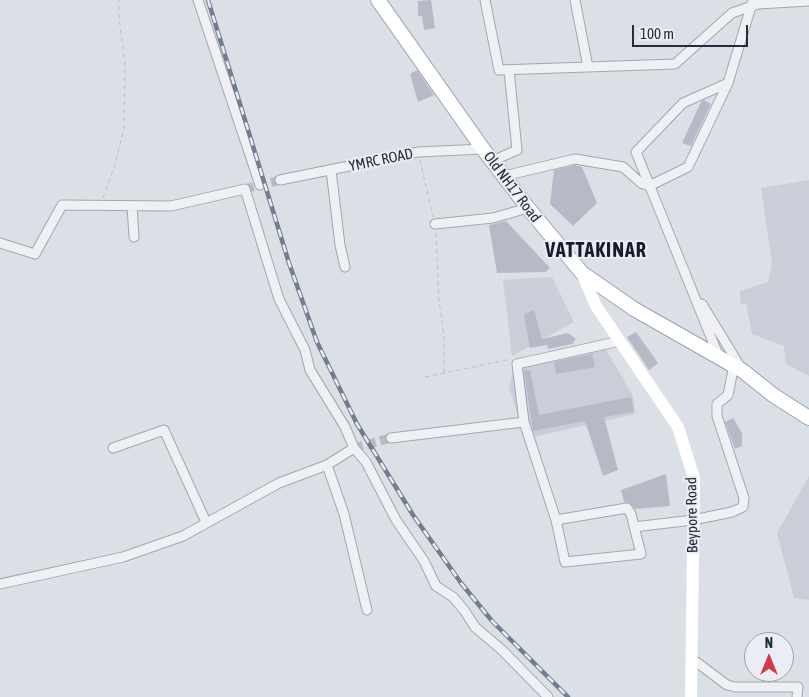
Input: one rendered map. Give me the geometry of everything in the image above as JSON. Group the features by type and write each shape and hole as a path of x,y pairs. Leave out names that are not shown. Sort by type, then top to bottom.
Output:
{"main road":[{"name":"Old NH17 Road","path":"378,0 483,149 528,208 582,273 634,309 738,368 772,395 809,418"},
{"name":"Beypore Road","path":"582,273 596,306 678,427 694,478 691,697"}],"street":[{"path":"198,0 260,185"},
{"path":"486,0 499,70 675,64 732,12 752,3 809,1"},
{"path":"575,0 588,67"},
{"path":"504,176 514,172 575,159 623,167 641,183 650,186 688,166 728,83 752,3"},
{"path":"492,161 517,150 509,70"},
{"path":"719,357 636,152 683,103 728,83"},
{"name":"YMRC ROAD","path":"280,180 418,152 483,149"},
{"path":"331,170 340,245 345,267"},
{"path":"0,243 35,254 62,205 171,206 245,189 280,299 305,350 310,370 345,427 354,448 366,462 396,520 424,561 436,586 453,597 475,627 502,650 548,697"},
{"path":"132,206 134,238"},
{"path":"435,224 493,218 528,208"},
{"path":"634,527 694,520 732,512 743,507 744,498 717,410 717,404 728,395 738,368 687,281"},
{"path":"556,520 627,508 642,554 564,562 556,520 524,422 517,364 620,341"},
{"path":"391,438 524,422"},
{"path":"113,448 164,430 206,522"},
{"path":"0,584 123,557 183,536 279,483 327,466 354,448"},
{"path":"327,466 344,514 367,610"},
{"path":"692,658 727,685 798,687 797,697"}],"path":[{"path":"99,206 115,165 124,128 125,57 119,18 119,0"},
{"path":"418,152 435,224 439,301 444,336 444,373"}],"shaded area":[{"path":"809,180 809,376 786,364 784,346 752,334 746,303 741,304 740,291 768,282 772,263 761,188"},
{"path":"552,277 574,322 512,356 503,280"},
{"path":"605,348 633,396 635,414 529,438 522,430 509,387 515,364"},
{"path":"809,476 809,600 794,598 777,533"}],"building":[{"path":"431,0 435,28 424,30 422,16 418,16 418,1"},
{"path":"417,70 434,95 418,102 410,74"},
{"path":"704,100 711,104 691,146 682,143 701,102"},
{"path":"575,165 582,167 597,203 573,226 550,204 554,170"},
{"path":"506,221 550,268 545,272 497,273 489,225"},
{"path":"534,310 542,339 568,333 576,339 572,344 548,349 547,345 530,348 524,315"},
{"path":"636,332 658,363 649,370 627,337"},
{"path":"592,354 595,367 556,374 554,362"},
{"path":"530,370 539,415 631,397 634,412 604,417 618,470 603,476 585,421 533,431 524,371"},
{"path":"733,418 742,433 742,446 735,449 725,422"},
{"path":"666,474 670,506 635,509 630,503 624,502 621,490"}],"tunnel":[{"path":"245,189 280,180"},
{"path":"354,448 391,438"}],"railway":[{"path":"208,0 289,263 317,342 357,424 413,515 461,583 492,621 568,697"}],"district":[{"name":"VATTAKINAR","path":"596,251"}]}
